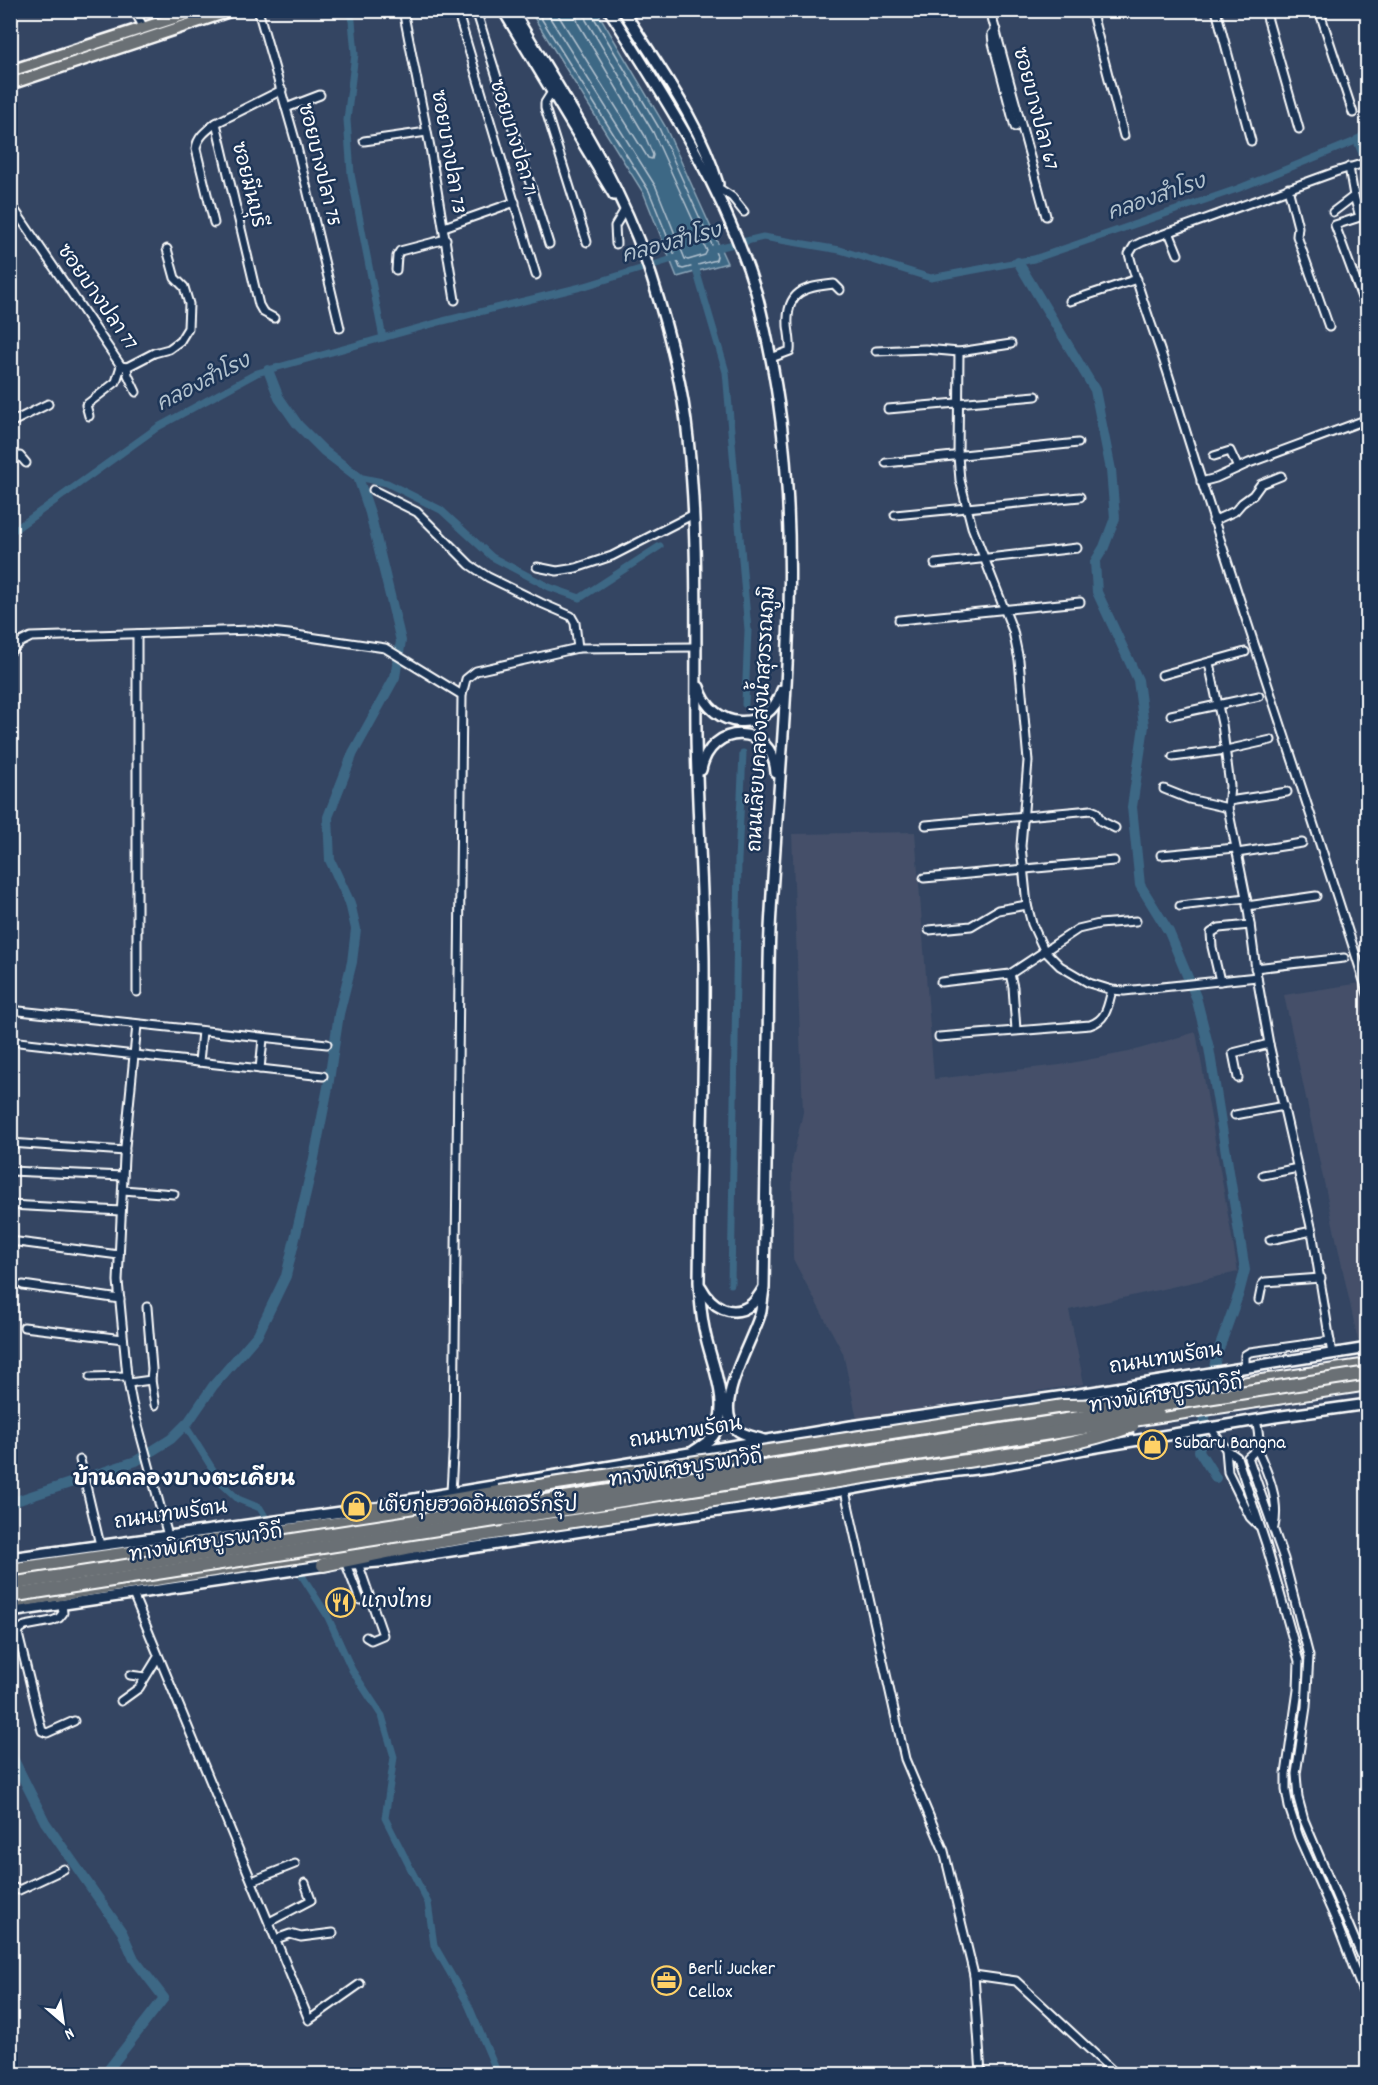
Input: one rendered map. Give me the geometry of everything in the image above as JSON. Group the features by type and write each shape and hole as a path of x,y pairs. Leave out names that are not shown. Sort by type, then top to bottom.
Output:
{"highway":[{"name":"ถนนเทพรัตน","path":"10,1570 426,1511 855,1437 1152,1398 1368,1365"},
{"name":"ทางพิเศษบูรพาวิถี","path":"10,1596 1158,1411 1368,1373"},
{"name":"ทางพิเศษบูรพาวิถี","path":"10,1584 1158,1411 1368,1384"},
{"path":"10,1602 1368,1389"},
{"path":"352,1511 423,1505 1063,1407 1101,1404 1158,1411"},
{"path":"323,1565 506,1531 778,1491 1047,1447 1110,1434 1158,1411"},
{"path":"699,1464 704,1492"}],"main road":[{"path":"10,71 199,10"},
{"path":"10,84 233,10"},
{"path":"503,10 628,217"},
{"path":"512,10 599,155 628,217 651,276 663,315 688,436 697,602 695,675 704,960 699,1282 701,1315 705,1336 719,1379 720,1397 716,1433 694,1451"},
{"name":"ถนนเลียบคลองส่งน้ำสุวรรณภูมิ","path":"609,10 673,110 722,202 756,291 781,412 790,515 786,676 770,915 764,1288 761,1312 733,1379 729,1413 737,1430 766,1441"},
{"path":"623,10 692,124 710,163 720,189 722,202"},
{"path":"695,675 708,707 722,717 740,722 753,721 773,707 778,701 786,676"},
{"path":"698,784 703,759 714,744 731,735 750,736 767,746 775,761 777,814"},
{"path":"699,1282 711,1302 727,1311 743,1309 753,1304 764,1288"},
{"name":"ถนนเทพรัตน","path":"10,1558 352,1511 414,1497 694,1451 1368,1348"},
{"path":"10,1612 323,1565 379,1562 759,1506 933,1474 993,1467 1256,1420 1368,1404"},
{"path":"1042,1439 1066,1453"}],"street":[{"path":"134,10 144,28"},
{"name":"ซอยบางปลา 75","path":"258,10 282,90 340,328"},
{"name":"ซอยบางปลา 73","path":"403,10 427,132 455,300"},
{"name":"ซอยบางปลา 71","path":"457,10 536,275"},
{"path":"476,10 549,244"},
{"name":"ซอยบางปลา 67","path":"990,10 1046,216"},
{"path":"1091,10 1124,136"},
{"path":"1216,10 1251,141"},
{"path":"1265,10 1299,129"},
{"path":"1319,10 1353,113"},
{"path":"996,30 992,34 993,43 1015,127"},
{"name":"ซอยมีนบุรี","path":"274,318 262,312 259,305 216,123 282,90"},
{"path":"552,92 545,108 587,242"},
{"path":"286,108 320,95"},
{"path":"214,223 196,143 216,123"},
{"path":"364,141 427,132"},
{"path":"1366,163 1288,188 1142,242 1130,250 1129,254 1213,521 1277,709 1368,994"},
{"path":"1349,167 1360,217 1335,225 1365,306 1368,305"},
{"path":"1288,188 1298,227 1297,236 1329,327"},
{"path":"720,189 732,197 744,212"},
{"path":"1333,212 1354,196"},
{"path":"444,227 515,202"},
{"name":"ซอยบางปลา 77","path":"10,203 124,367 154,353 169,349 180,341 188,328 189,304 184,287 176,281 167,249"},
{"path":"616,244 615,226 628,217"},
{"path":"1169,232 1178,254"},
{"path":"396,270 397,256 400,251 446,239"},
{"path":"1070,301 1137,279"},
{"path":"771,357 790,351 788,323 796,294 811,287 834,284 840,290"},
{"path":"876,351 925,349 959,352 1011,344"},
{"path":"959,352 958,456 960,480 966,507 984,559 1017,643 1028,761 1021,846 1022,869 1032,924 1044,950 1060,966 1077,978 1112,990 1177,986 1257,977"},
{"path":"124,367 136,392"},
{"path":"89,416 86,405 116,382 124,367"},
{"path":"888,409 1036,396"},
{"path":"10,423 48,404"},
{"path":"1201,482 1368,420"},
{"path":"886,463 1078,443"},
{"path":"1214,456 1230,451 1238,468"},
{"path":"10,458 20,456 26,463"},
{"path":"1213,521 1235,512 1261,484 1281,476"},
{"path":"373,490 417,512 470,565 488,577 571,616 575,623 578,648"},
{"path":"895,515 1080,497"},
{"path":"537,567 557,571 576,568 612,556 694,514"},
{"path":"935,564 1077,548"},
{"path":"899,620 1080,602"},
{"path":"10,652 21,642 32,637 252,630 386,648 462,695"},
{"path":"137,634 137,992"},
{"path":"451,1492 454,1438 462,695 466,679 476,671 578,648 696,647"},
{"path":"1162,675 1245,652"},
{"path":"1209,663 1226,750 1230,786 1229,805 1247,902 1257,977 1269,1044 1312,1231 1332,1354"},
{"path":"1171,715 1259,696"},
{"path":"1173,757 1226,750 1271,740"},
{"path":"1164,789 1189,799 1229,805 1287,792"},
{"path":"926,825 1091,810 1096,812 1101,821 1115,828"},
{"path":"1161,855 1236,851 1302,843"},
{"path":"924,878 1114,861"},
{"path":"1180,906 1316,896"},
{"path":"929,930 971,926 998,910 1027,905"},
{"path":"940,982 1010,974 1078,929 1136,921"},
{"path":"1220,981 1211,933 1220,928 1250,925"},
{"path":"1256,968 1344,958"},
{"path":"1010,974 1016,1030"},
{"path":"939,1037 1096,1023 1105,1016 1112,990"},
{"path":"10,1010 263,1039 327,1044"},
{"path":"137,1025 123,1176 119,1255 120,1299 128,1379 168,1536"},
{"path":"199,1062 202,1031"},
{"path":"260,1069 263,1039"},
{"path":"10,1041 323,1076"},
{"path":"1238,1078 1233,1053 1269,1044"},
{"path":"1235,1115 1284,1106"},
{"path":"10,1143 125,1151"},
{"path":"1263,1175 1298,1168"},
{"path":"10,1171 123,1176"},
{"path":"123,1190 174,1194"},
{"path":"10,1205 121,1211"},
{"path":"1270,1240 1312,1231"},
{"path":"10,1241 119,1255"},
{"path":"1259,1300 1262,1285 1265,1282 1321,1278"},
{"path":"23,1285 120,1299"},
{"path":"147,1307 151,1380 155,1405"},
{"path":"24,1327 123,1339"},
{"path":"1245,1368 1245,1355 1250,1353 1330,1341"},
{"path":"90,1377 151,1380"},
{"path":"1237,1457 1248,1457 1257,1449 1260,1438 1256,1420"},
{"path":"1210,1428 1227,1449 1237,1457 1260,1526 1299,1661 1298,1690 1286,1774 1286,1790 1299,1837 1334,1916 1368,2005"},
{"path":"1227,1449 1226,1466 1230,1477 1250,1516 1260,1526"},
{"path":"1257,1449 1272,1489 1276,1514 1274,1527"},
{"path":"1248,1457 1274,1527 1309,1656 1306,1707 1296,1774 1298,1798 1304,1820 1368,1971"},
{"path":"80,1460 100,1545"},
{"path":"845,1491 905,1759 944,1851 974,1976 981,2074"},
{"path":"358,1563 383,1635 371,1640 366,1637"},
{"path":"346,1564 360,1600"},
{"path":"133,1594 309,2020 360,1984"},
{"path":"62,1605 63,1613 59,1618 25,1626 18,1634 42,1731 47,1733 74,1721"},
{"path":"1287,1622 1299,1618"},
{"path":"121,1701 135,1691 158,1657"},
{"path":"130,1675 145,1677"},
{"path":"252,1881 295,1864"},
{"path":"10,1886 19,1890 64,1869"},
{"path":"269,1922 309,1902 311,1897 305,1883"},
{"path":"1334,1916 1343,1913"},
{"path":"276,1939 290,1934 301,1937 333,1934"},
{"path":"974,1976 1016,1981 1116,2074"}],"shaded area":[{"path":"915,832 934,1079 1060,1065 1129,1052 1196,1032 1238,1272 1069,1310 1084,1384 857,1419 843,1353 793,1259 792,1162 803,1112 792,834"},
{"path":"1361,983 1367,1002 1367,1340 1358,1341 1284,995"}],"water":[{"path":"530,11 597,11 665,126 727,263 677,277 644,194"}],"waterway":[{"path":"351,10 355,54 347,120 351,174 383,338"},
{"name":"คลองสำโรง","path":"713,249 763,237 840,250 931,278 1034,259 1237,189 1358,140 1368,129"},
{"path":"1358,140 1368,164"},
{"name":"คลองสำโรง","path":"10,533 158,427 257,373 443,321 585,286 679,257"},
{"path":"1018,262 1095,390 1111,470 1115,518 1104,547 1095,562 1097,592 1138,680 1144,726 1132,807 1140,885 1169,932 1196,997 1209,1048 1245,1270 1216,1357 1199,1451 1216,1478"},
{"path":"694,263 726,372 748,630 745,704"},
{"path":"10,1503 136,1461 171,1439 189,1421 213,1386 258,1334 286,1276 313,1163 339,1014 352,962 356,929 350,903 330,860 328,817 353,753 395,677 401,641 370,513 358,477 324,451 298,425 279,398 268,370"},
{"path":"358,477 387,483 441,510 492,557 549,587 580,598 660,546"},
{"path":"731,1284 738,860 743,753"},
{"path":"185,1425 222,1484 238,1499 260,1508 276,1535"},
{"path":"290,1557 327,1615 352,1670 382,1716 394,1757 385,1818 428,1903 434,1945 468,2004 498,2074"},
{"path":"10,1752 45,1822 122,1932 134,1959 164,1998 105,2074"}],"place":[{"name":"Subaru Bangna","path":"1153,1444"},
{"name":"เตียกุ่ยฮวดอินเตอร์กรุ๊ป","path":"357,1507"},
{"name":"แกงไทย","path":"340,1603"},
{"name":"Berli Jucker Cellox","path":"667,1981"}],"district":[{"name":"บ้านคลองบางตะเคียน","path":"184,1480"}]}
